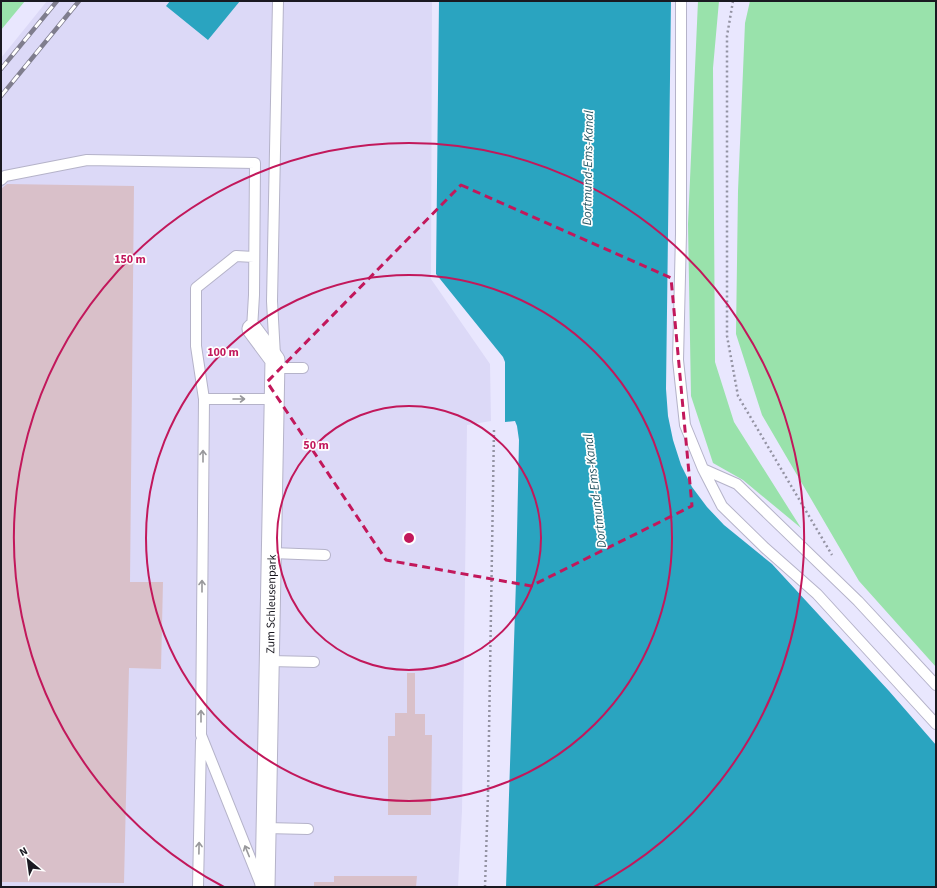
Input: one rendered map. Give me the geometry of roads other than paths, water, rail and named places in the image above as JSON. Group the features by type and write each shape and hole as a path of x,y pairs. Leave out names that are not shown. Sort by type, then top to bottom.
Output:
{"street":[{"path":"252,329 275,364"},
{"name":"Zum Schleusenpark","path":"265,887 275,364"}],"lane":[{"path":"278,1 272,301 275,364 303,368"},
{"path":"682,1 681,234 678,360 685,425 702,469 722,506 765,548 817,594 936,724"},
{"path":"1,180 5,176 87,160 255,162 254,295 252,329"},
{"path":"198,887 204,399 196,346 196,288 236,256 254,257"},
{"path":"204,399 275,400"},
{"path":"702,469 737,484 858,601 936,685"},
{"path":"272,553 325,555"},
{"path":"270,661 314,662"},
{"path":"201,735 262,887"},
{"path":"266,828 308,829"}],"water":[{"path":"170,1 240,1 208,40 166,6"},
{"name":"Dortmund-Ems-Kanal","path":"439,1 671,1 666,389 668,416 673,440 681,465 692,487 707,507 724,525 772,564 889,691 936,745 936,887 506,887 519,440 515,421 505,422 505,362 503,357 436,274"}],"railway":[{"path":"1,69 57,1"},
{"path":"1,96 79,1"}]}
